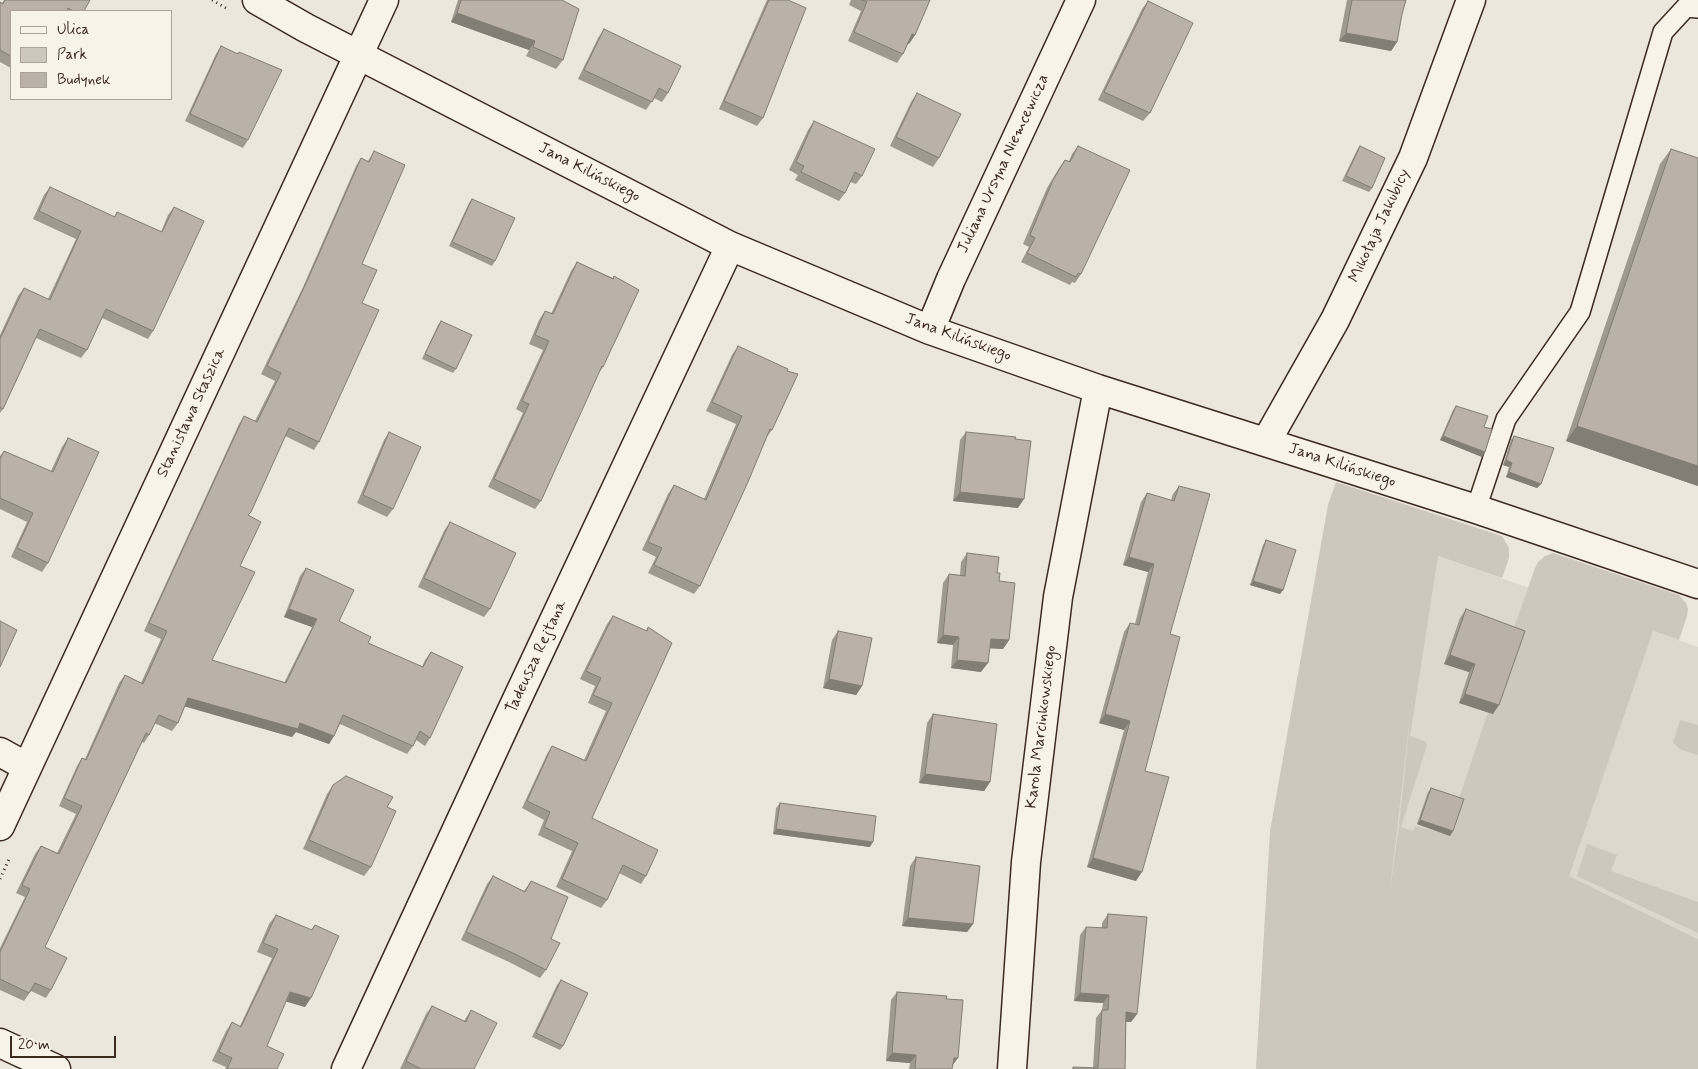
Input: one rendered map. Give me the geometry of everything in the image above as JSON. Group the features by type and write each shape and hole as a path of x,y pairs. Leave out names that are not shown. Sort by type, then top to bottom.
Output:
{"street":[{"name":"Jana Kilińskiego","path":"257,0 306,28 730,246 930,330 1098,389 1476,509 1698,584"},
{"name":"Stanisława Staszica","path":"0,826 384,0"},
{"name":"Juliana Ursyna Niemcewicza","path":"930,330 950,279 1081,0"},
{"name":"Mikołaja Jakubicy","path":"1266,442 1335,320 1412,158 1471,0"},
{"name":"Tadeusza Rejtana","path":"346,1069 730,246"},
{"name":"Karola Marcinkowskiego","path":"1012,1069 1026,862 1058,597 1098,389"},
{"path":"0,752 27,767"},
{"path":"0,1043 56,1069"}],"lane":[{"path":"1476,509 1506,419 1580,312 1663,32 1686,8 1698,8"}],"shaded area":[{"path":"1429,553 1698,647 1698,939 1569,876 1381,962"}],"green space":[{"path":"1336,482 1502,536 1509,548 1509,558 1502,578 1438,556 1410,736 1425,741 1427,745 1401,827 1413,831 1415,826 1450,835 1458,802 1488,712 1493,714 1511,636 1535,568 1538,562 1545,556 1553,553 1679,595 1686,603 1688,609 1687,616 1679,640 1653,631 1569,876 1698,939 1698,1069 1256,1069 1270,831 1328,505","holes":["1412,701 1399,826 1389,898"]},
{"path":"1680,720 1698,725 1698,755 1679,749 1673,742"},
{"path":"1587,844 1617,855 1611,871 1698,902 1698,933 1577,876"}],"building":[{"path":"5,0 90,0 85,10 71,10 68,8 67,10 10,10 10,55 0,50 0,2 3,4"},
{"path":"461,0 562,0 579,9 563,60 533,47 535,41 457,13"},
{"path":"769,0 788,0 806,8 763,118 724,101"},
{"path":"862,0 930,0 915,35 912,34 903,54 854,32 867,2"},
{"path":"1352,0 1406,0 1397,42 1346,33"},
{"path":"1148,1 1193,23 1150,113 1104,92"},
{"path":"604,29 681,66 668,93 659,88 652,102 584,70"},
{"path":"221,46 282,70 248,140 190,114"},
{"path":"917,93 961,114 939,158 896,137"},
{"path":"814,121 875,149 862,176 855,172 845,193 801,172 804,166 796,162"},
{"path":"1078,146 1130,170 1081,274 1078,273 1076,277 1027,253 1035,238 1030,235 1053,180 1065,160 1070,162"},
{"path":"1360,146 1385,158 1372,188 1346,176"},
{"path":"1671,149 1698,158 1698,466 1577,426"},
{"path":"374,151 405,165 362,264 377,270 362,303 379,310 319,442 289,428 248,515 261,522 240,566 255,572 212,660 286,683 317,619 289,609 306,568 354,590 339,621 371,637 368,643 423,667 431,652 463,667 430,738 420,731 413,746 343,715 334,736 300,723 298,729 188,698 178,723 159,715 149,735 146,733 45,947 67,958 51,990 35,983 29,993 0,979 0,952 30,889 22,885 41,846 59,854 82,806 64,798 82,758 86,760 125,675 143,684 167,631 149,623 244,416 257,422 281,373 267,366 308,279 361,158 369,162"},
{"path":"50,187 115,217 117,212 162,232 174,207 204,221 153,331 106,309 87,350 40,329 3,409 0,407 0,339 24,288 50,300 81,231 39,211"},
{"path":"472,199 515,218 495,261 452,242"},
{"path":"577,262 613,279 614,276 639,290 602,366 541,501 494,479 529,404 522,401 549,341 535,335 545,311 553,314"},
{"path":"441,321 472,335 456,369 425,354"},
{"path":"738,346 788,369 787,371 798,374 772,430 770,429 700,586 654,565 662,548 648,542 674,485 706,500 742,416 712,402"},
{"path":"1456,406 1488,416 1484,427 1492,429 1485,452 1443,436"},
{"path":"389,432 421,447 393,509 363,495"},
{"path":"966,432 1016,437 1015,439 1031,441 1024,499 960,492"},
{"path":"1514,436 1554,448 1541,484 1509,472 1512,463 1506,460"},
{"path":"68,438 99,452 48,563 17,548 33,513 0,498 0,459 4,451 53,472"},
{"path":"1179,486 1210,494 1170,634 1180,637 1145,771 1169,777 1142,872 1093,858 1130,721 1105,714 1130,623 1139,625 1154,564 1129,557 1147,493 1174,501"},
{"path":"450,522 516,553 490,609 424,578"},
{"path":"1266,540 1296,550 1283,590 1253,581"},
{"path":"967,553 999,557 997,573 1000,573 999,581 1015,583 1009,640 991,639 988,663 957,660 959,637 943,635 949,574 965,576"},
{"path":"1466,609 1525,631 1499,705 1465,694 1475,664 1450,655"},
{"path":"613,616 647,631 648,627 672,643 592,818 658,850 646,876 623,865 607,900 562,879 578,843 544,827 550,812 527,801 552,746 586,761 612,703 593,695 601,678 586,671"},
{"path":"0,621 17,630 0,667"},
{"path":"838,631 872,638 862,686 829,679"},
{"path":"933,714 997,724 990,782 925,774"},
{"path":"346,776 393,797 387,807 396,811 371,867 309,840 333,785"},
{"path":"1431,788 1464,799 1453,831 1420,820"},
{"path":"780,803 876,816 873,842 776,829"},
{"path":"916,857 980,866 973,924 908,918"},
{"path":"493,876 525,892 531,881 568,897 551,939 560,943 546,970 466,932"},
{"path":"1108,914 1147,917 1137,1014 1126,1012 1125,1069 1073,1069 1073,1067 1098,1068 1102,1010 1108,1010 1109,995 1080,993 1086,927 1107,928"},
{"path":"276,915 312,930 315,925 339,936 311,998 290,992 267,1046 284,1054 277,1069 227,1069 232,1058 219,1052 232,1022 241,1027 278,949 263,943"},
{"path":"561,980 588,993 563,1046 536,1033"},
{"path":"897,992 947,996 946,999 963,1000 958,1058 954,1058 952,1069 915,1069 916,1055 892,1053"},
{"path":"432,1006 466,1022 471,1010 497,1023 474,1069 421,1069 406,1061"}]}
